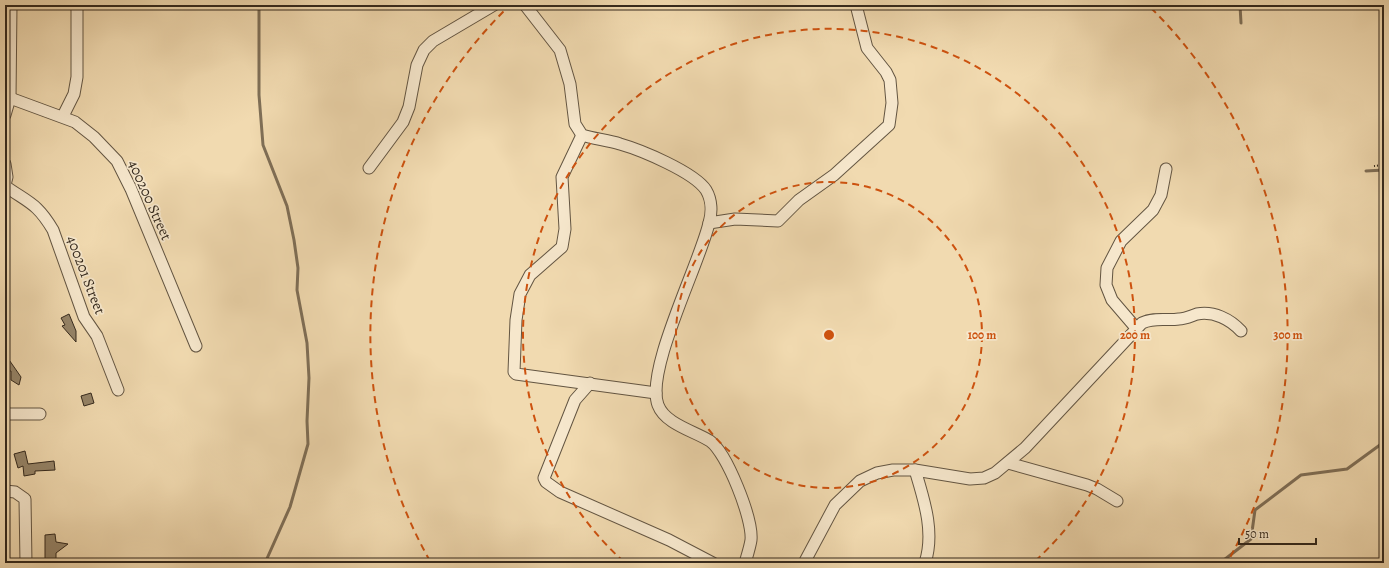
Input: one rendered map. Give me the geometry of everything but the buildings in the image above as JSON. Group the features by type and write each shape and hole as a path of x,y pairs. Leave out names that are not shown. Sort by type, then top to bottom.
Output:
{"street":[{"path":"5,115 10,98 11,5"},
{"path":"63,116 74,94 77,77 77,5"},
{"path":"369,168 403,122 409,107 416,65 424,50 433,40 494,5"},
{"path":"525,5 560,50 570,84 575,124 582,135 619,143 643,152 674,167 694,179 706,190 710,201 711,215 666,347 656,393 658,405 663,413 670,419 711,442 722,453 731,471 750,526 751,540 745,563"},
{"path":"709,223 735,219 778,221 799,200 834,175 889,125 892,103 890,80 886,72 867,48 856,5"},
{"name":"400200 Street","path":"10,98 63,116 75,122 94,137 117,161 131,189 196,346"},
{"path":"582,135 562,177 565,229 562,247 530,275 520,294 516,320 514,367 516,374 656,393"},
{"path":"5,164 7,177 5,186"},
{"path":"1136,328 1112,300 1106,284 1107,268 1121,241 1153,210 1161,195 1166,169"},
{"name":"400201 Street","path":"5,186 36,206 45,217 55,237 84,317 96,336 118,390"},
{"path":"804,563 835,505 860,481 877,473 893,470 915,470 970,480 984,478 995,473 1008,463 1061,410 1136,328 1148,320 1178,320 1203,314 1224,317 1241,330"},
{"path":"590,383 578,394 572,406 548,466 544,478 546,482 560,492 669,540 713,563"},
{"path":"5,414 40,414"},
{"path":"1008,463 1087,485 1117,501"},
{"path":"915,470 922,493 929,530 929,551 925,563"},
{"path":"5,491 15,492 25,499 26,563"}],"path":[{"path":"1374,166 1384,165"}],"waterway":[{"path":"259,5 259,95 263,145 287,206 294,240 298,268 297,290 307,343 309,378 307,421 308,444 290,507 265,563"},
{"path":"1240,5 1241,23"},
{"path":"1366,171 1384,170"},
{"path":"1220,563 1251,539 1255,510 1301,475 1347,469 1384,442"}]}
